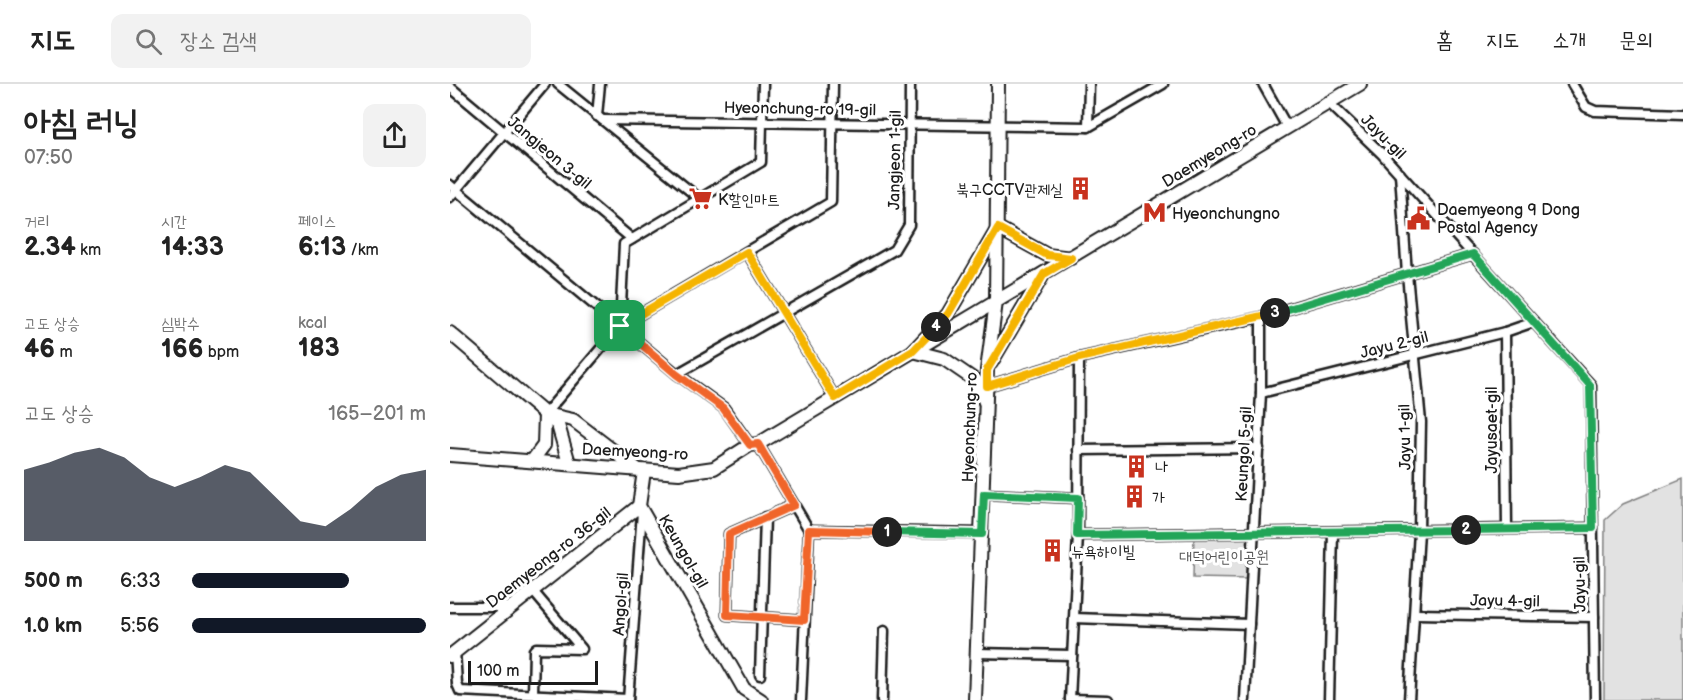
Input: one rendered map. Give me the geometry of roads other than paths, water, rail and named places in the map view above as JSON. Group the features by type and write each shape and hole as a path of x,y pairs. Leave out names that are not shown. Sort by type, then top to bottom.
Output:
{"main road":[{"name":"Hyeonchung-ro","path":"975,700 987,370 996,302 998,84"},
{"name":"Daemyeong-ro","path":"450,455 680,473 714,468 1071,258 1360,84"},
{"path":"986,405 976,381 944,359 913,351 948,314 998,228 1047,255 1071,258"},
{"path":"987,370 1044,274"},
{"path":"450,333 558,426 569,463"},
{"path":"532,461 544,445 545,414"},
{"path":"545,414 573,420 642,470"},
{"name":"Keungol-gil","path":"642,470 641,508 744,689 761,700"},
{"name":"Daemyeong-ro 36-gil","path":"453,654 532,590 641,508"}],"street":[{"path":"545,84 452,191 676,374 723,408 754,445 809,530 801,700"},
{"path":"558,84 700,199"},
{"path":"600,84 600,118"},
{"path":"620,326 624,244 761,162 763,84"},
{"path":"545,414 620,326 831,202 833,84"},
{"name":"Jangjeon 1-gil","path":"676,374 894,250 909,225 910,84"},
{"path":"1088,127 1089,84"},
{"path":"1088,127 1163,84"},
{"path":"1263,84 1287,128"},
{"path":"1572,84 1586,107 1595,111 1683,114"},
{"name":"Jangjeon 3-gil","path":"450,87 632,239"},
{"name":"Jayu-gil","path":"1329,103 1382,153 1590,385 1595,700"},
{"name":"Hyeonchung-ro 19-gil","path":"600,118 762,123 1088,127"},
{"name":"Jayu 1-gil","path":"1400,173 1421,422 1416,614 1409,700"},
{"path":"747,252 835,398"},
{"path":"987,386 1079,358 1261,317 1473,254"},
{"name":"Keungol 5-gil","path":"1245,700 1259,448 1261,317"},
{"name":"Jayu 2-gil","path":"1261,393 1505,332 1534,322"},
{"name":"Jayusaet-gil","path":"1505,332 1507,528"},
{"path":"1079,358 1078,498 1070,699 1108,700"},
{"path":"1078,450 1259,448"},
{"path":"984,494 1078,498"},
{"path":"794,505 729,534 727,615 804,620"},
{"name":"Angol-gil","path":"628,699 641,508"},
{"path":"760,675 765,517"},
{"path":"1077,535 1593,528"},
{"path":"809,530 982,534"},
{"path":"1329,700 1333,532"},
{"path":"532,590 582,649 536,648 534,650 533,694"},
{"path":"450,607 511,607"},
{"name":"Jayu 4-gil","path":"1416,614 1594,616"},
{"path":"1074,618 1250,624"},
{"path":"882,700 884,631"},
{"path":"977,652 1072,655"},
{"path":"453,654 460,691 628,699"}],"place":[{"name":"북구CCTV관제실","path":"1081,189"},
{"name":"K할인마트","path":"700,199"},
{"name":"Hyeonchungno","path":"1154,213"},
{"name":"Daemyeong 9 Dong Postal Agency","path":"1419,218"},
{"name":"나","path":"1137,466"},
{"name":"가","path":"1134,497"},
{"name":"뉴욕하이빌","path":"1053,551"}],"park label":[{"name":"대덕어린이공원","path":"1224,556"}]}
